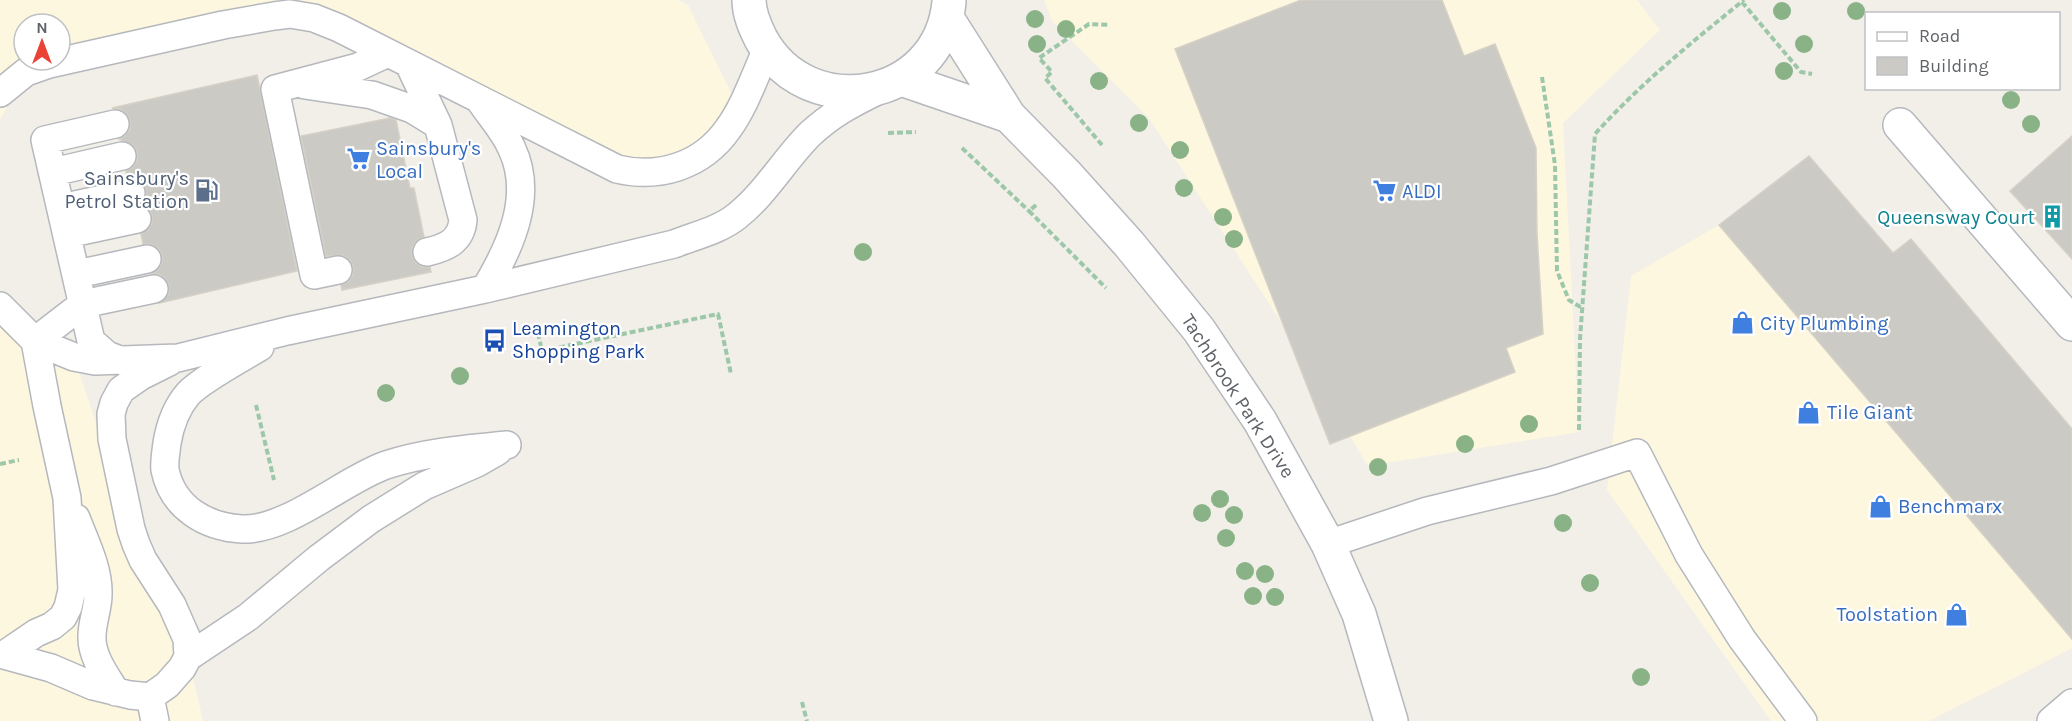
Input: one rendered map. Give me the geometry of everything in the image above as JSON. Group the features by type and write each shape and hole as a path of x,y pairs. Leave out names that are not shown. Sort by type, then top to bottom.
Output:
{"street":[{"name":"Tachbrook Park Drive","path":"747,2 755,27 767,49 792,75 824,90 858,92 894,82 918,66 932,50 941,34 948,9"},
{"name":"Tachbrook Park Drive","path":"948,9 1009,116 1067,175 1129,244 1199,330 1260,421 1328,544 1359,614 1391,721"},
{"name":"Tachbrook Park Drive","path":"894,82 1009,116"},
{"path":"1900,125 2072,324"}],"lane":[{"path":"0,93 26,72 49,64 223,25 315,9 339,28 617,169 649,174 690,162 711,147 728,129 767,49"},
{"path":"277,88 399,59"},
{"path":"399,59 438,125 461,210 462,227 453,243 445,248 427,252"},
{"path":"0,306 35,341 74,357 95,361 178,358 287,331 485,289 674,244 735,218 761,194 809,136 838,110 894,82"},
{"path":"277,88 275,123 305,256 314,275 338,270"},
{"path":"277,88 372,95 411,109 438,125"},
{"path":"479,99 512,148 520,174 520,206 513,230 503,258 485,289"},
{"path":"115,124 45,140 91,341 107,356 123,361"},
{"path":"53,172 122,156"},
{"path":"64,221 131,192"},
{"path":"64,221 137,219"},
{"path":"77,274 147,259"},
{"path":"35,341 83,304 154,289"},
{"path":"35,341 46,406 67,498 72,590 63,617 4,655 51,668 79,681 138,701 167,686 188,657 248,617 319,558 371,519 424,486 477,463 507,445 463,449 385,466 286,518 261,527 242,529 207,523 188,511 173,490 165,470 170,425 189,393 234,362 287,331"},
{"path":"178,358 141,376 121,390 111,414 112,439 131,529 143,560 181,623 187,639 188,657"},
{"path":"1328,544 1427,511 1551,481 1637,453 1689,555 1742,639 1803,721"},
{"path":"67,498 92,558 97,581 99,596 92,636 93,645 104,672 138,701"},
{"path":"2051,721 2072,703"}],"path":[{"path":"1576,438 1580,422 1579,365 1595,134 1616,110 1675,56 1743,1 1801,72 1812,74"},
{"path":"1102,145 1044,78 1052,72 1040,58 1089,24 1110,25"},
{"path":"1542,77 1555,165 1557,271 1569,300 1582,308"},
{"path":"882,134 920,132"},
{"path":"957,144 970,154 1109,291"},
{"path":"1029,212 1039,202"},
{"path":"538,333 542,351 718,314 731,374"},
{"path":"256,405 275,481"},
{"path":"802,702 807,721"}],"shaded area":[{"path":"0,0 678,0 688,5 739,109 690,162 617,169 314,18 72,63 72,12 12,12 12,72 26,72 0,120"},
{"name":"ALDI","path":"1044,0 1637,0 1660,30 1563,123 1579,432 1368,466 1285,328 1148,117 1053,22"},
{"path":"1719,225 2072,639 2072,648 1929,721 1771,721 1607,490 1631,276"},
{"path":"0,306 74,357 136,544 188,657 203,721 0,721"}],"building":[{"name":"ALDI","path":"1301,0 1442,0 1464,56 1495,44 1536,148 1537,234 1543,334 1506,348 1515,372 1330,444 1175,49"},
{"name":"Sainsbury's Petrol Station","path":"257,75 297,271 160,303 169,294 169,286 165,278 159,274 152,274 162,263 159,249 151,244 143,244 141,234 148,230 152,223 149,209 142,204 146,197 146,189 136,178 127,178 126,171 132,168 137,161 137,152 133,145 119,139 125,136 130,129 130,120 120,109 112,108"},
{"name":"Sainsbury's Local","path":"390,118 396,120 410,188 414,188 424,237 417,240 412,247 412,256 422,267 430,267 431,272 342,290 341,285 348,282 353,275 353,266 350,260 343,255 326,256 301,136"},
{"name":"Queensway Court","path":"2072,136 2072,259 2010,191"},
{"path":"1809,156 1893,253 1911,239 2072,429 2072,639 1719,225"}],"place":[{"name":"Sainsbury's Local","path":"358,159"},
{"name":"Sainsbury's Petrol Station","path":"207,190"},
{"name":"ALDI","path":"1384,191"},
{"name":"Queensway Court","path":"2053,217"},
{"name":"City Plumbing","path":"1742,323"},
{"name":"Leamington Shopping Park","path":"494,340"},
{"name":"Tile Giant","path":"1809,412"},
{"name":"Benchmarx","path":"1880,506"},
{"name":"Toolstation","path":"1956,614"}]}
